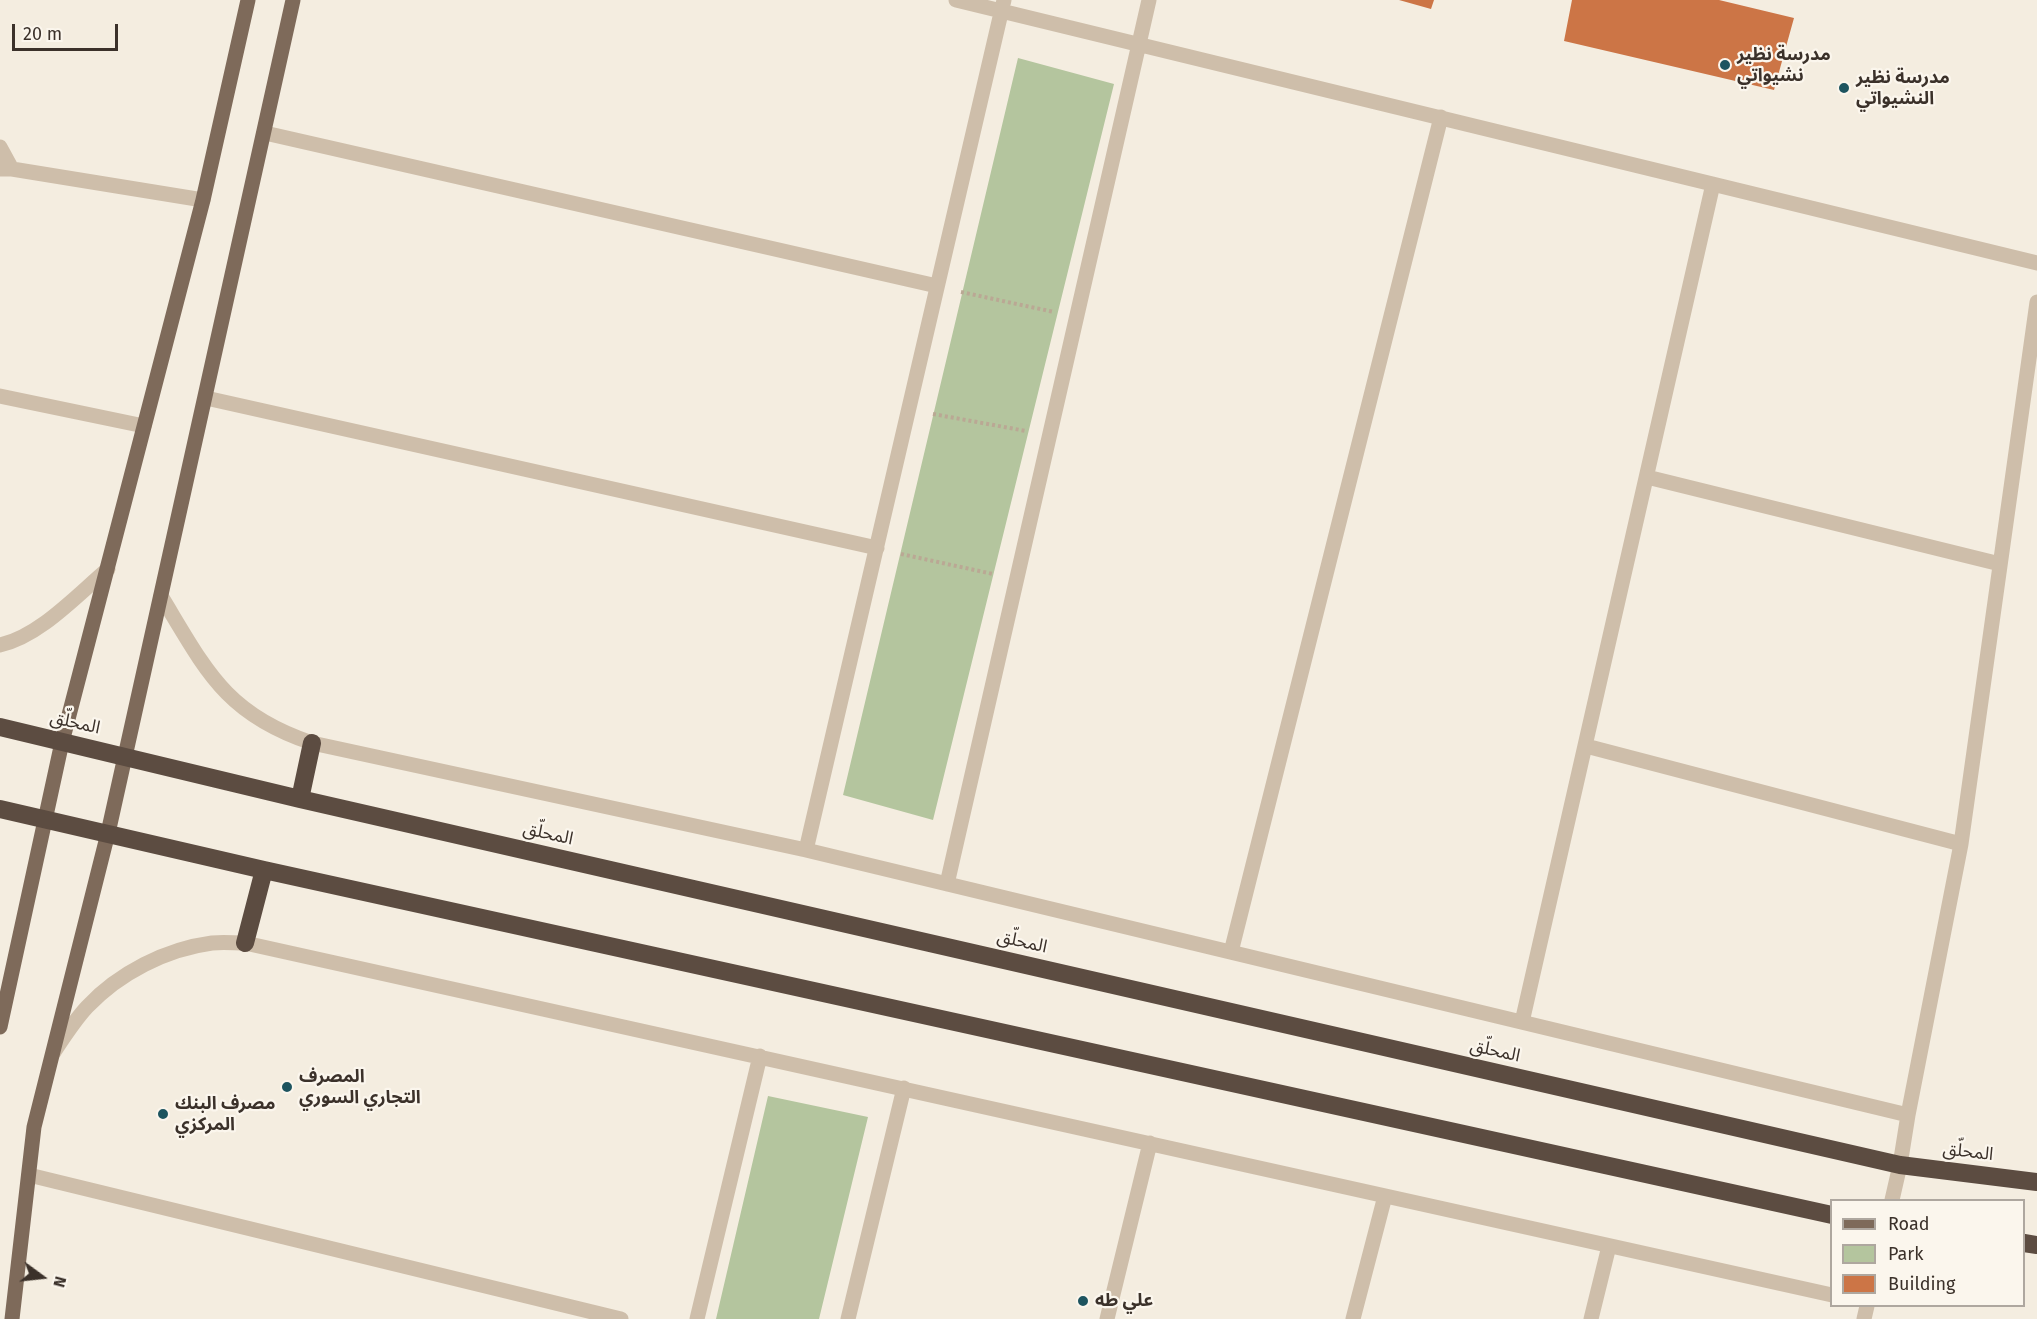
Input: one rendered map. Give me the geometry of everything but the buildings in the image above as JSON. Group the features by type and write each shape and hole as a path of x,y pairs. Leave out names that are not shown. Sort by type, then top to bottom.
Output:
{"highway":[{"name":"المحلّق","path":"0,727 300,799 1900,1165 2037,1182"},
{"path":"300,799 312,743"},
{"path":"0,809 264,870 1830,1215"},
{"path":"245,943 264,870"}],"main road":[{"path":"0,1027 2,994 62,742 203,200 248,0"},
{"path":"12,1319 34,1127 108,833 293,0"}],"street":[{"path":"956,0 1002,5 1140,44 2037,263"},
{"path":"947,884 1149,0"},
{"path":"806,850 1002,5"},
{"path":"1231,952 1441,117"},
{"path":"265,134 937,286"},
{"path":"0,147 6,169 203,200"},
{"path":"1522,1022 1713,184"},
{"path":"1892,1199 1961,844 2037,302"},
{"path":"0,396 144,426"},
{"path":"206,398 877,548"},
{"path":"1647,477 2000,564"},
{"path":"0,645 24,636 41,625 108,569"},
{"path":"161,596 214,681 235,702 259,720 312,743 806,850 1908,1115"},
{"path":"1586,746 1961,844"},
{"path":"52,1055 68,1030 87,1007 132,971 185,948 214,943 245,943 1830,1295"},
{"path":"697,1319 759,1056"},
{"path":"848,1319 904,1088"},
{"path":"1107,1319 1150,1143"},
{"path":"29,1175 621,1319"},
{"path":"1353,1319 1385,1196"},
{"path":"1591,1319 1609,1246"}],"path":[{"path":"937,286 1078,317"},
{"path":"908,410 1051,436"},
{"path":"877,548 1017,580"}],"green space":[{"path":"1018,58 1114,84 933,820 843,795"},
{"path":"768,1096 868,1117 819,1319 716,1319"}],"place":[{"name":"مدرسة نظير نشيواتي","path":"1725,65"},
{"name":"مدرسة نظير النشيواتي","path":"1844,88"},
{"name":"المصرف التجاري السوري","path":"287,1087"},
{"name":"مصرف البنك المركزي","path":"163,1114"},
{"name":"علي طه","path":"1083,1301"}]}
